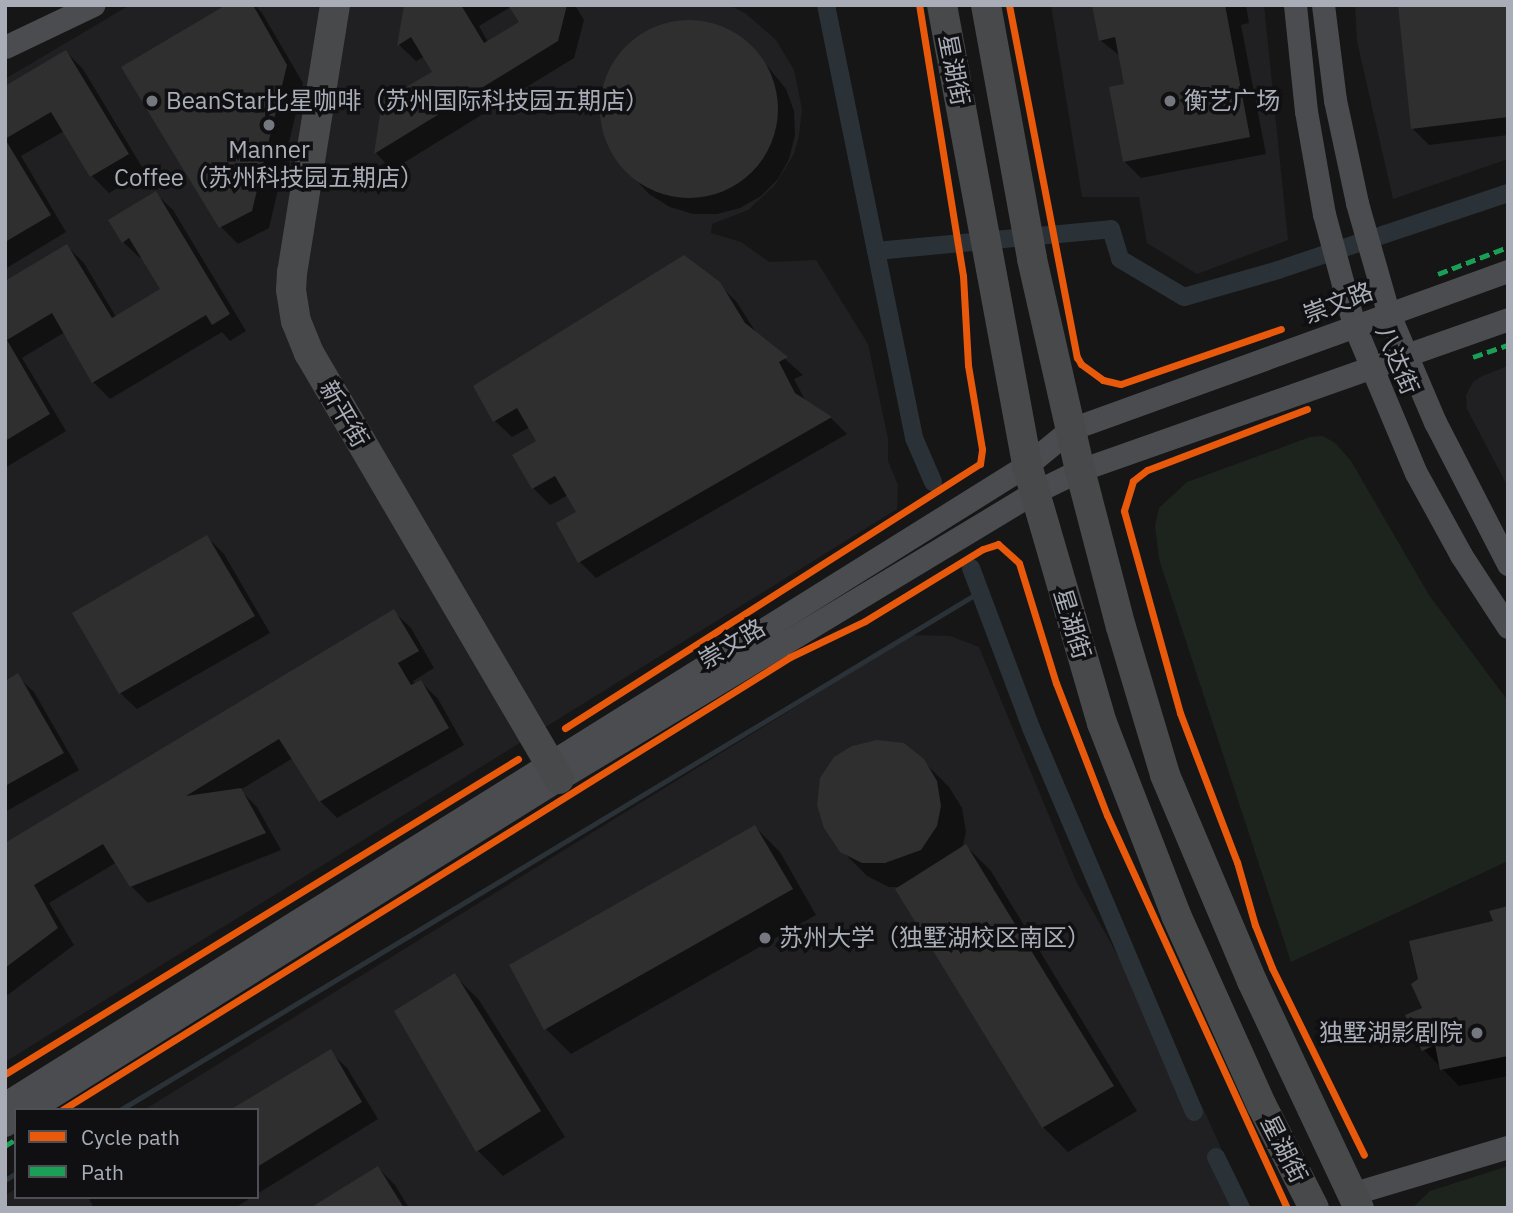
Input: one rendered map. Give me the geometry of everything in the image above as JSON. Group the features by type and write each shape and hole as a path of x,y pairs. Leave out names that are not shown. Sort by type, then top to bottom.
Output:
{"main road":[{"name":"新平街","path":"335,5 292,272 291,290 296,321 309,353 555,771"},
{"name":"星湖街","path":"942,5 1030,480 1102,723 1176,915 1262,1106 1314,1208"},
{"name":"星湖街","path":"986,5 1032,258 1080,470 1121,628 1166,775 1252,982 1355,1201"}],"street":[{"path":"5,47 93,5"},
{"name":"八达街","path":"1295,5 1307,111 1324,214 1354,326 1416,473 1461,555 1508,627"},
{"name":"八达街","path":"1323,5 1335,100 1357,203 1388,312 1441,434 1508,564"},
{"name":"崇文路","path":"5,1103 555,771 975,528 1030,480 1071,429 1388,312 1508,271"},
{"name":"崇文路","path":"33,1108 972,500 1030,480 1080,470 1508,319"},
{"path":"1355,1201 1508,1147"}],"shaded area":[{"path":"130,5 728,5 745,13 776,40 794,70 802,109 799,136 794,154 775,185 748,210 712,224 711,233 741,242 769,262 816,260 868,344 888,439 888,461 898,485 897,509 5,1062 5,79"},
{"name":"衡艺广场","path":"1051,5 1264,5 1288,240 1197,274 1147,243 1139,197 1082,197"},
{"path":"1355,5 1508,5 1508,159 1393,199 1357,41"},
{"path":"1508,366 1508,487 1467,409 1466,395 1473,382"},
{"path":"1323,436 1335,443 1351,461 1429,595 1508,701 1508,861 1291,962 1159,559 1155,526 1159,508 1187,482 1310,437"},
{"name":"苏州大学（独墅湖校区南区）","path":"912,635 950,636 979,647 1076,881 1204,1110 1248,1208 5,1208 5,1195 14,1190 14,1199 259,1199 259,1108 147,1108"},
{"path":"1508,1166 1508,1208 1412,1208 1430,1191"}],"building":[{"path":"226,5 253,5 287,65 252,211 219,228 121,67"},
{"path":"404,5 461,5 484,43 519,22 508,5 567,5 558,41 374,154 382,101 432,72 411,37 397,46"},
{"path":"1092,5 1225,5 1250,137 1123,162 1109,87 1124,84 1115,37 1099,41"},
{"path":"1398,5 1508,5 1508,117 1411,129"},
{"path":"689,20 723,27 752,46 771,75 778,109 771,143 752,172 723,191 689,198 655,191 626,172 607,143 600,109 607,75 626,46 655,27"},
{"path":"66,50 129,154 90,177 51,112 5,139 5,86"},
{"path":"5,139 51,215 5,242"},
{"path":"156,191 230,314 212,325 206,315 92,383 52,313 7,340 50,414 5,441 5,281 67,244 112,318 160,289 129,238 122,243 108,220"},
{"path":"684,255 720,282 745,323 788,357 779,362 795,393 832,417 578,563 556,523 576,512 555,476 532,489 512,455 536,441 517,408 493,422 473,386"},
{"path":"207,535 255,616 119,694 72,613"},
{"path":"394,609 419,651 398,663 411,685 421,680 449,728 319,802 279,739 186,796 241,788 266,833 130,887 103,844 34,885 58,928 5,968 5,843"},
{"path":"18,673 64,753 5,786 5,681"},
{"path":"877,740 904,743 924,759 937,781 941,806 937,826 921,850 885,863 862,863 840,852 824,828 817,805 820,778 834,757 852,746"},
{"path":"755,825 793,889 544,1030 509,965"},
{"path":"966,844 1114,1086 1042,1128 895,889"},
{"path":"1508,906 1508,1056 1440,1070 1435,1045 1422,1051 1405,1015 1422,1008 1411,984 1418,979 1409,941 1493,921 1489,911"},
{"path":"455,973 541,1111 476,1152 394,1011"},
{"path":"331,1049 362,1102 259,1166 259,1108 233,1108"},
{"path":"378,1166 404,1208 310,1208"}],"waterway":[{"path":"826,5 914,438 933,482"},
{"path":"876,251 1111,229 1120,259 1184,297 1278,270 1508,193"},
{"path":"971,568 1031,728 1194,1112"},
{"path":"123,1108 981,591"},
{"path":"1216,1157 1241,1208"},
{"path":"5,1180 14,1174"}],"marked path":[{"path":"1438,274 1508,247"},
{"path":"1473,357 1508,345"},
{"path":"5,1146 14,1140"}],"cycle path":[{"path":"565,728 980,464 982,449 968,365 963,276 919,5"},
{"path":"1009,5 1077,357 1081,364 1103,380 1121,384 1281,329"},
{"path":"1307,409 1147,470 1133,481 1124,511 1180,713 1237,862 1255,925 1272,968 1364,1155"},
{"path":"65,1108 790,657 865,621 983,549 998,544 1019,563 1056,683 1107,815 1287,1208"},
{"path":"5,1074 518,759"}],"place":[{"name":"BeanStar比星咖啡（苏州国际科技园五期店）","path":"152,101"},
{"name":"衡艺广场","path":"1170,101"},
{"name":"Manner Coffee（苏州科技园五期店）","path":"269,125"},
{"name":"苏州大学（独墅湖校区南区）","path":"765,938"},
{"name":"独墅湖影剧院","path":"1477,1033"}]}
